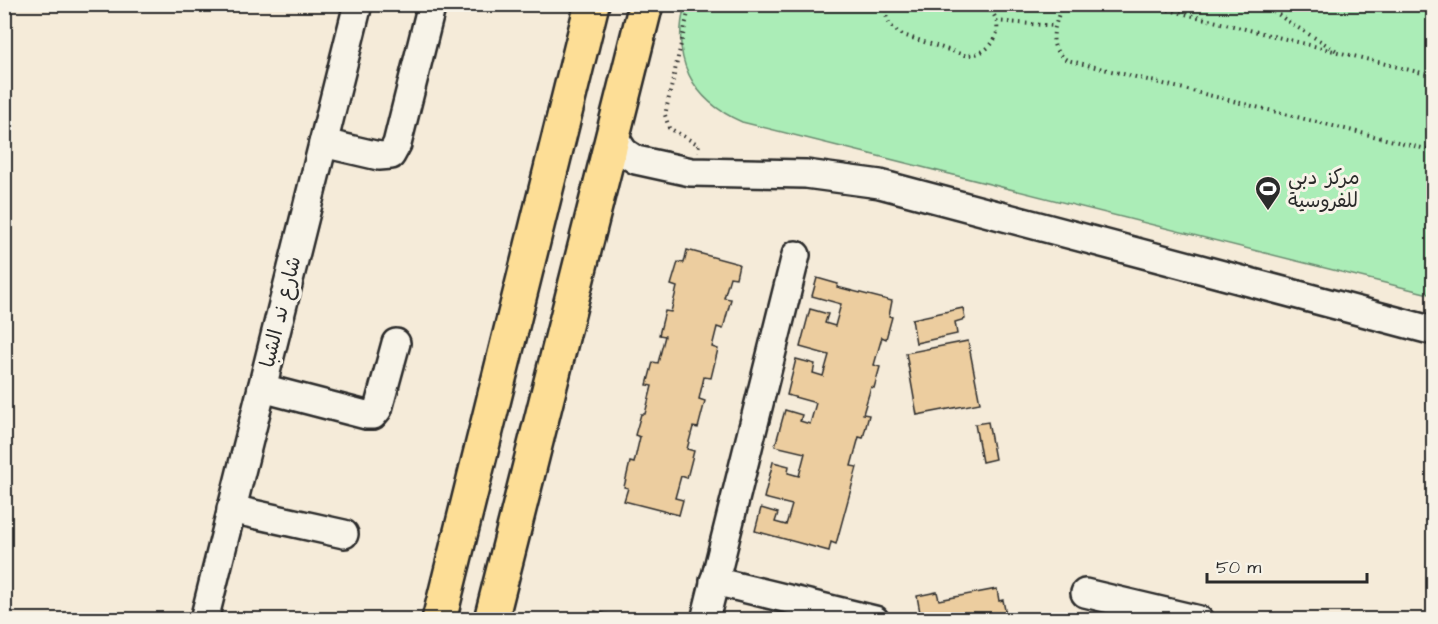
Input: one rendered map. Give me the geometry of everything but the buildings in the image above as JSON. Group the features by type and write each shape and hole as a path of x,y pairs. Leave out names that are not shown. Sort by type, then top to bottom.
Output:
{"main road":[{"path":"439,620 592,4"},
{"path":"491,620 646,4"}],"street":[{"name":"شارع ند الشبا","path":"204,620 358,4"},
{"path":"323,143 380,156 391,155 397,144 432,4"},
{"path":"614,137 624,152 636,160 660,166 691,172 806,174 880,184 1434,331"},
{"path":"602,185 618,174 660,166"},
{"path":"705,620 796,255"},
{"path":"262,388 366,415 374,415 378,409 396,343"},
{"path":"231,509 344,534"},
{"path":"714,581 875,620"},
{"path":"1085,593 1199,620"}],"path":[{"path":"690,4 665,114 669,128 699,145 691,172"},
{"path":"885,4 887,22 894,30 964,55 979,54 991,45 995,38 996,21 992,12 984,4"},
{"path":"1062,4 1052,40 1061,56 1067,60 1434,151"},
{"path":"1145,4 1434,76"},
{"path":"1264,4 1290,23 1340,53"},
{"path":"1412,4 1434,13"},
{"path":"996,21 1055,26"}],"green space":[{"name":"مركز دبي للفروسية","path":"685,5 1433,5 1433,295 742,122 724,113 710,102 689,75 683,60 681,43 681,24"}],"place":[{"name":"مركز دبي للفروسية","path":"1268,212"}]}
